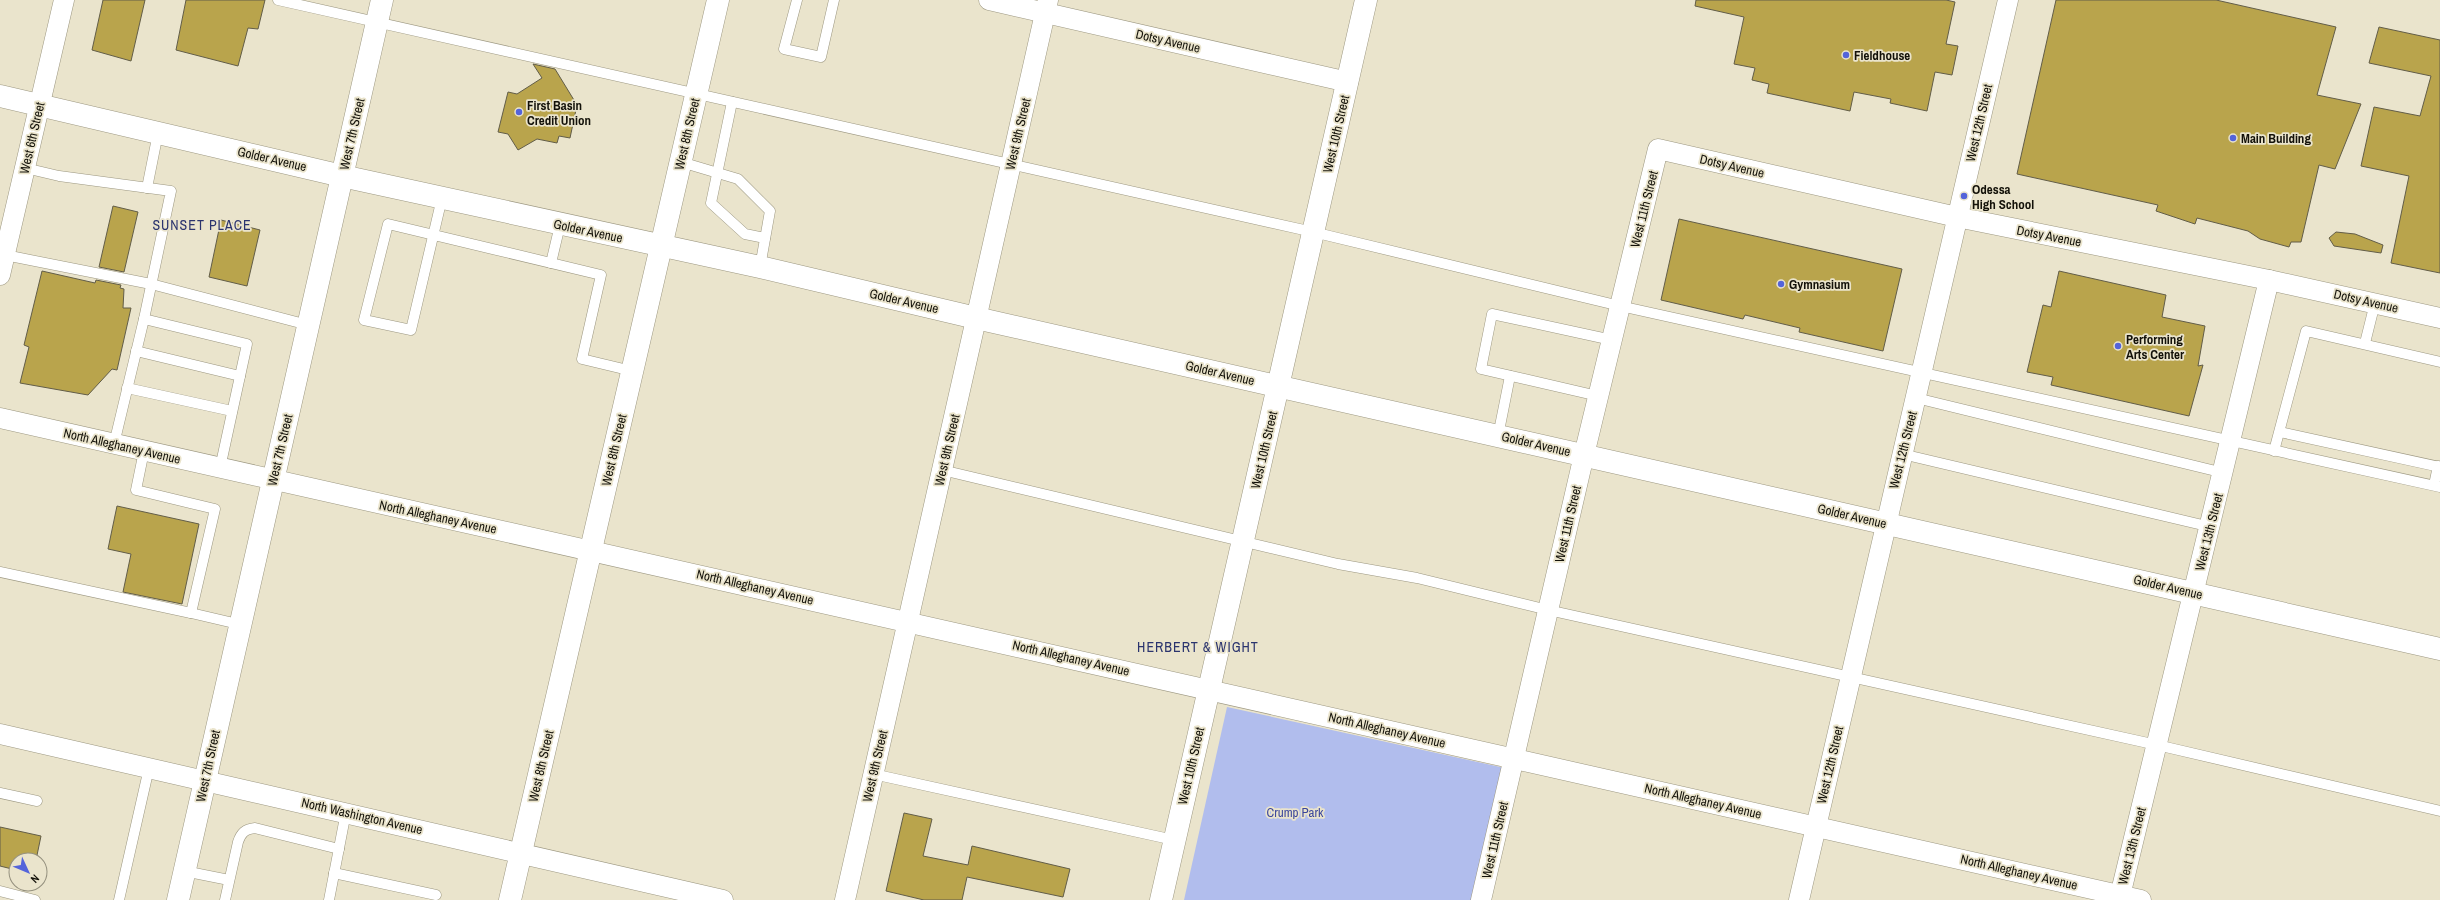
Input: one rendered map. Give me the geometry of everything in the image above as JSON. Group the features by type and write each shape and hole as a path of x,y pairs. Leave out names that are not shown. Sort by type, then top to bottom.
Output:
{"main road":[{"name":"West 7th Street","path":"178,900 238,624 273,480 382,0"},
{"name":"West 8th Street","path":"510,900 718,0"},
{"name":"West 10th Street","path":"1160,900 1366,0"},
{"name":"Golder Avenue","path":"0,96 342,176 560,225 760,267 976,318 2440,649"}],"street":[{"name":"West 6th Street","path":"0,275 64,0"},
{"name":"Dotsy Avenue","path":"989,0 1047,7 1348,82"},
{"name":"West 12th Street","path":"1799,900 1884,523 1916,398 1920,371 2008,0"},
{"name":"West 9th Street","path":"845,900 1047,7"},
{"name":"Dotsy Avenue","path":"1658,149 1957,218 2270,280 2440,318"},
{"name":"West 11th Street","path":"1481,900 1584,455 1658,149"},
{"name":"West 13th Street","path":"2120,898 2270,280"},
{"name":"North Alleghaney Avenue","path":"0,418 1514,758 2120,898 2141,900"},
{"name":"North Washington Avenue","path":"0,734 521,852 723,900"}],"lane":[{"path":"278,0 1313,232 1620,306 2437,486 2439,466 2280,432"},
{"path":"797,0 784,49 821,57 834,0"},
{"path":"732,102 712,203 745,234 765,238"},
{"path":"147,188 158,133"},
{"path":"681,162 719,172 738,179 770,212 760,267"},
{"path":"25,168 59,176 171,191 144,319 114,444"},
{"path":"442,198 434,234 411,330 364,320 388,224 434,234 601,275 582,360 632,371"},
{"path":"551,263 560,225"},
{"path":"5,256 151,284 308,325"},
{"path":"2365,343 2374,303"},
{"path":"1598,396 1481,369 1492,314 1612,340"},
{"path":"144,319 247,344 220,468"},
{"path":"2274,451 2306,331 2365,343 2440,362"},
{"path":"136,351 240,376"},
{"path":"1498,436 1510,376"},
{"path":"127,388 232,411"},
{"path":"1916,398 2224,473"},
{"path":"2336,463 2340,445"},
{"path":"144,451 136,490 214,509 191,613"},
{"path":"1902,454 2211,527"},
{"path":"2380,473 2386,455"},
{"path":"942,470 1338,564 1416,578 1548,610 2157,745 2440,811"},
{"path":"0,572 238,624"},
{"path":"119,900 149,768"},
{"path":"874,774 1174,840"},
{"path":"0,793 37,801"},
{"path":"329,900 346,812"},
{"path":"225,900 241,833 248,828 255,828 339,849"},
{"path":"184,871 229,880"},
{"path":"334,873 436,895"},
{"path":"0,891 35,900"}],"green space":[{"name":"Crump Park","path":"1227,707 1505,768 1475,900 1184,900"}],"building":[{"path":"103,0 145,0 131,61 92,50"},
{"path":"186,0 265,0 258,29 248,28 238,66 176,50"},
{"name":"Fieldhouse","path":"1696,0 1946,0 1955,2 1946,44 1958,46 1952,75 1935,72 1927,111 1890,103 1891,99 1854,92 1850,111 1767,93 1769,84 1752,80 1755,68 1734,64 1744,17 1695,6"},
{"name":"Main Building","path":"2056,0 2216,0 2336,27 2317,95 2361,104 2335,169 2319,165 2301,242 2291,242 2289,247 2260,239 2248,231 2197,218 2195,224 2156,211 2158,205 2017,174"},
{"path":"2379,27 2440,40 2440,273 2391,263 2409,176 2361,166 2374,107 2420,116 2431,76 2369,63"},
{"name":"First Basin Credit Union","path":"533,64 555,69 577,105 570,138 559,136 557,143 537,139 518,150 508,134 498,132 508,92 517,94 542,78"},
{"path":"113,206 138,212 124,272 99,267"},
{"name":"Gymnasium","path":"1679,219 1902,269 1883,351 1799,332 1800,328 1745,315 1743,319 1661,300"},
{"path":"221,220 260,230 247,286 209,277"},
{"path":"2336,232 2355,234 2383,245 2381,253 2334,246 2329,238"},
{"path":"42,271 95,283 96,280 121,285 120,288 124,289 123,308 131,308 117,370 112,369 88,395 20,383 29,347 24,345"},
{"name":"Performing Arts Center","path":"2059,271 2166,295 2162,317 2205,326 2198,366 2203,365 2189,416 2051,385 2053,377 2027,372 2043,305 2051,307"},
{"path":"117,506 199,524 182,604 123,592 131,554 108,549"},
{"path":"904,813 932,819 923,856 968,865 972,846 1070,869 1063,897 967,877 962,900 924,900 886,891"},
{"path":"0,827 41,836 38,852 8,852 8,868 0,866"}],"place":[{"name":"Fieldhouse","path":"1846,55"},
{"name":"First Basin Credit Union","path":"519,112"},
{"name":"Main Building","path":"2233,138"},
{"name":"Odessa High School","path":"1964,196"},
{"name":"Gymnasium","path":"1781,284"},
{"name":"Performing Arts Center","path":"2118,346"}],"district":[{"name":"SUNSET PLACE","path":"202,225"},
{"name":"HERBERT & WIGHT","path":"1198,647"}]}
